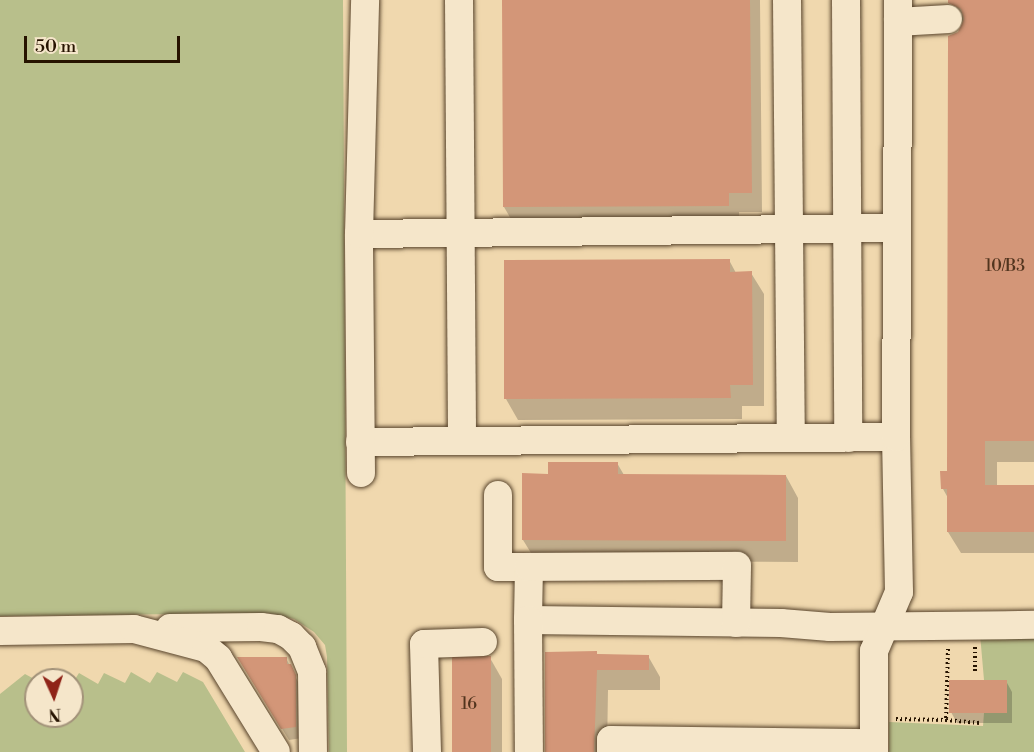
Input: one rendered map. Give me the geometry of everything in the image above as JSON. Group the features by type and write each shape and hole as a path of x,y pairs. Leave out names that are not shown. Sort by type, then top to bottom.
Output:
{"lane":[{"path":"361,473 359,234 365,0"},
{"path":"459,0 462,441"},
{"path":"787,0 791,438"},
{"path":"846,0 848,438"},
{"path":"611,752 611,740 878,738 874,651 899,592 896,437 898,11 948,19"},
{"path":"359,234 897,228"},
{"path":"360,442 896,437"},
{"path":"498,495 498,567 737,566 736,623"},
{"path":"529,567 529,752"},
{"path":"528,620 736,623 830,627 1034,625"},
{"path":"0,631 261,627 278,629 291,636 305,653 312,672 314,752"},
{"path":"135,628 206,648 218,658 276,752"},
{"path":"427,752 424,644 483,642"}],"path":[{"path":"946,720 948,638"},
{"path":"878,738 946,720 980,723"}],"green space":[{"path":"0,0 343,0 347,752 329,752 325,645 314,632 294,619 268,613 0,616"},
{"path":"980,634 1034,634 1034,752 889,752 889,722 983,726 984,713 1007,680 984,680"},
{"path":"131,672 150,683 157,672 177,682 183,672 203,682 245,752 0,752 0,694 24,675 24,728 84,728 84,676 98,684 104,673 125,683"}],"building":[{"path":"502,0 750,0 752,193 729,193 729,206 503,207"},
{"path":"948,0 1034,0 1034,441 985,441 985,485 1034,485 1034,532 947,532 947,489 941,489 940,471 947,471 948,36 958,32 964,19 961,9 948,3"},
{"path":"730,259 730,272 752,271 753,385 730,385 731,398 504,399 504,260"},
{"path":"548,462 618,462 618,474 786,475 786,541 522,540 522,473 548,474"},
{"path":"597,651 597,654 649,655 649,670 597,670 594,752 545,752 545,652"},
{"path":"452,656 491,656 491,752 452,752"},
{"path":"237,657 287,657 287,664 291,664 296,675 296,727 281,729"},
{"path":"949,680 1007,680 1007,713 949,713"}]}
